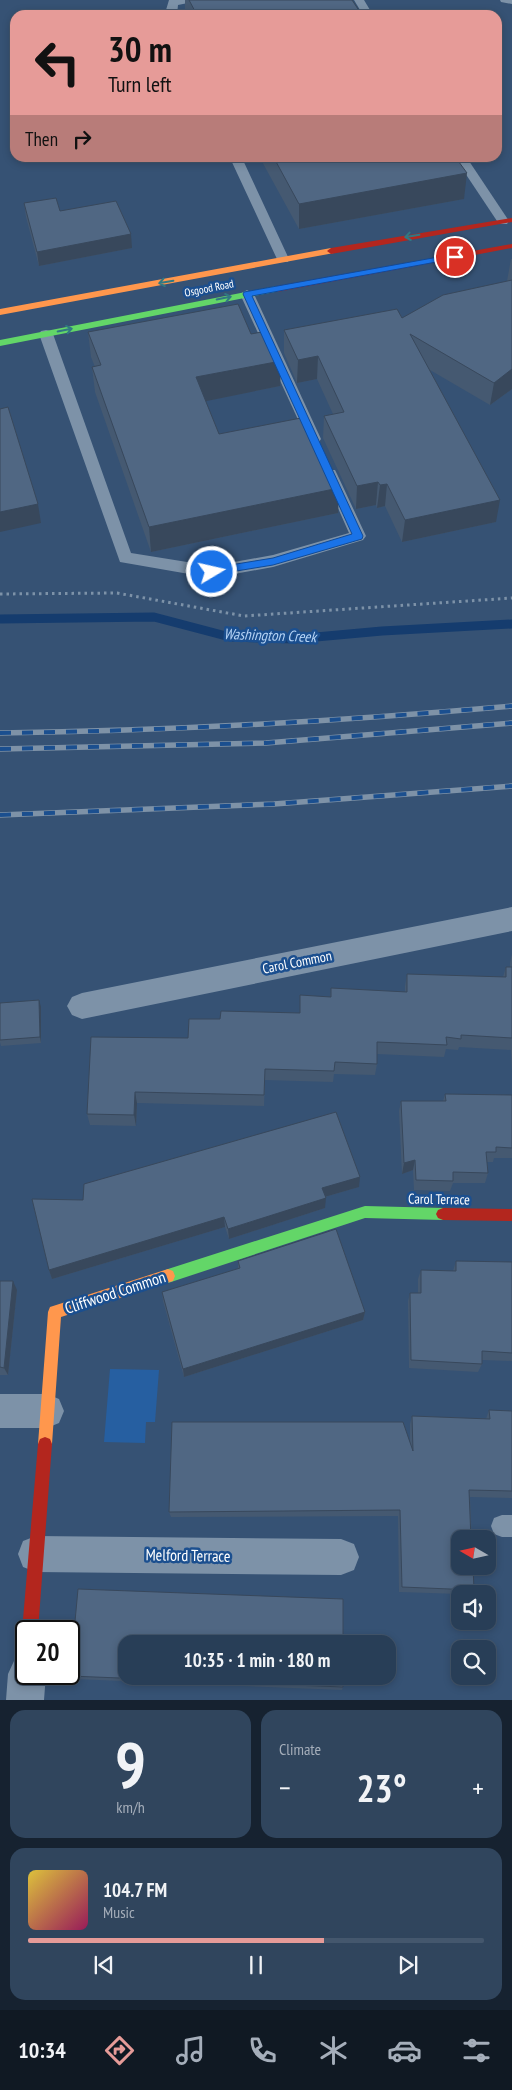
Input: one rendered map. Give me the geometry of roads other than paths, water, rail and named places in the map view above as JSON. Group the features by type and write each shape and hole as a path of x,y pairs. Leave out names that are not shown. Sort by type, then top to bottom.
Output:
{"main road":[{"name":"Osgood Road","path":"0,312 282,259 508,220"},
{"name":"Osgood Road","path":"0,342 247,294 512,246"},
{"name":"Carol Terrace","path":"365,1212 512,1215"},
{"name":"Cliffwood Common","path":"31,1620 55,1312 365,1212"}],"street":[{"name":"Carol Common","path":"82,1006 512,919"},
{"path":"0,1410 48,1411"},
{"name":"Melford Terrace","path":"36,1554 341,1557"},
{"path":"25,1700 26,1685"}],"lane":[{"path":"171,10 173,2 189,0"},
{"path":"505,0 512,1"},
{"path":"238,162 282,259"},
{"path":"464,162 508,220"},
{"path":"46,334 125,558 212,572 273,562 358,536 247,294"}],"waterway":[{"name":"Washington Creek","path":"0,619 154,617 230,637 294,639 382,631 512,624"}],"railway":[{"path":"0,733 256,724 512,706"},
{"path":"0,749 266,743 512,723"},
{"path":"0,815 274,804 512,786"}]}
